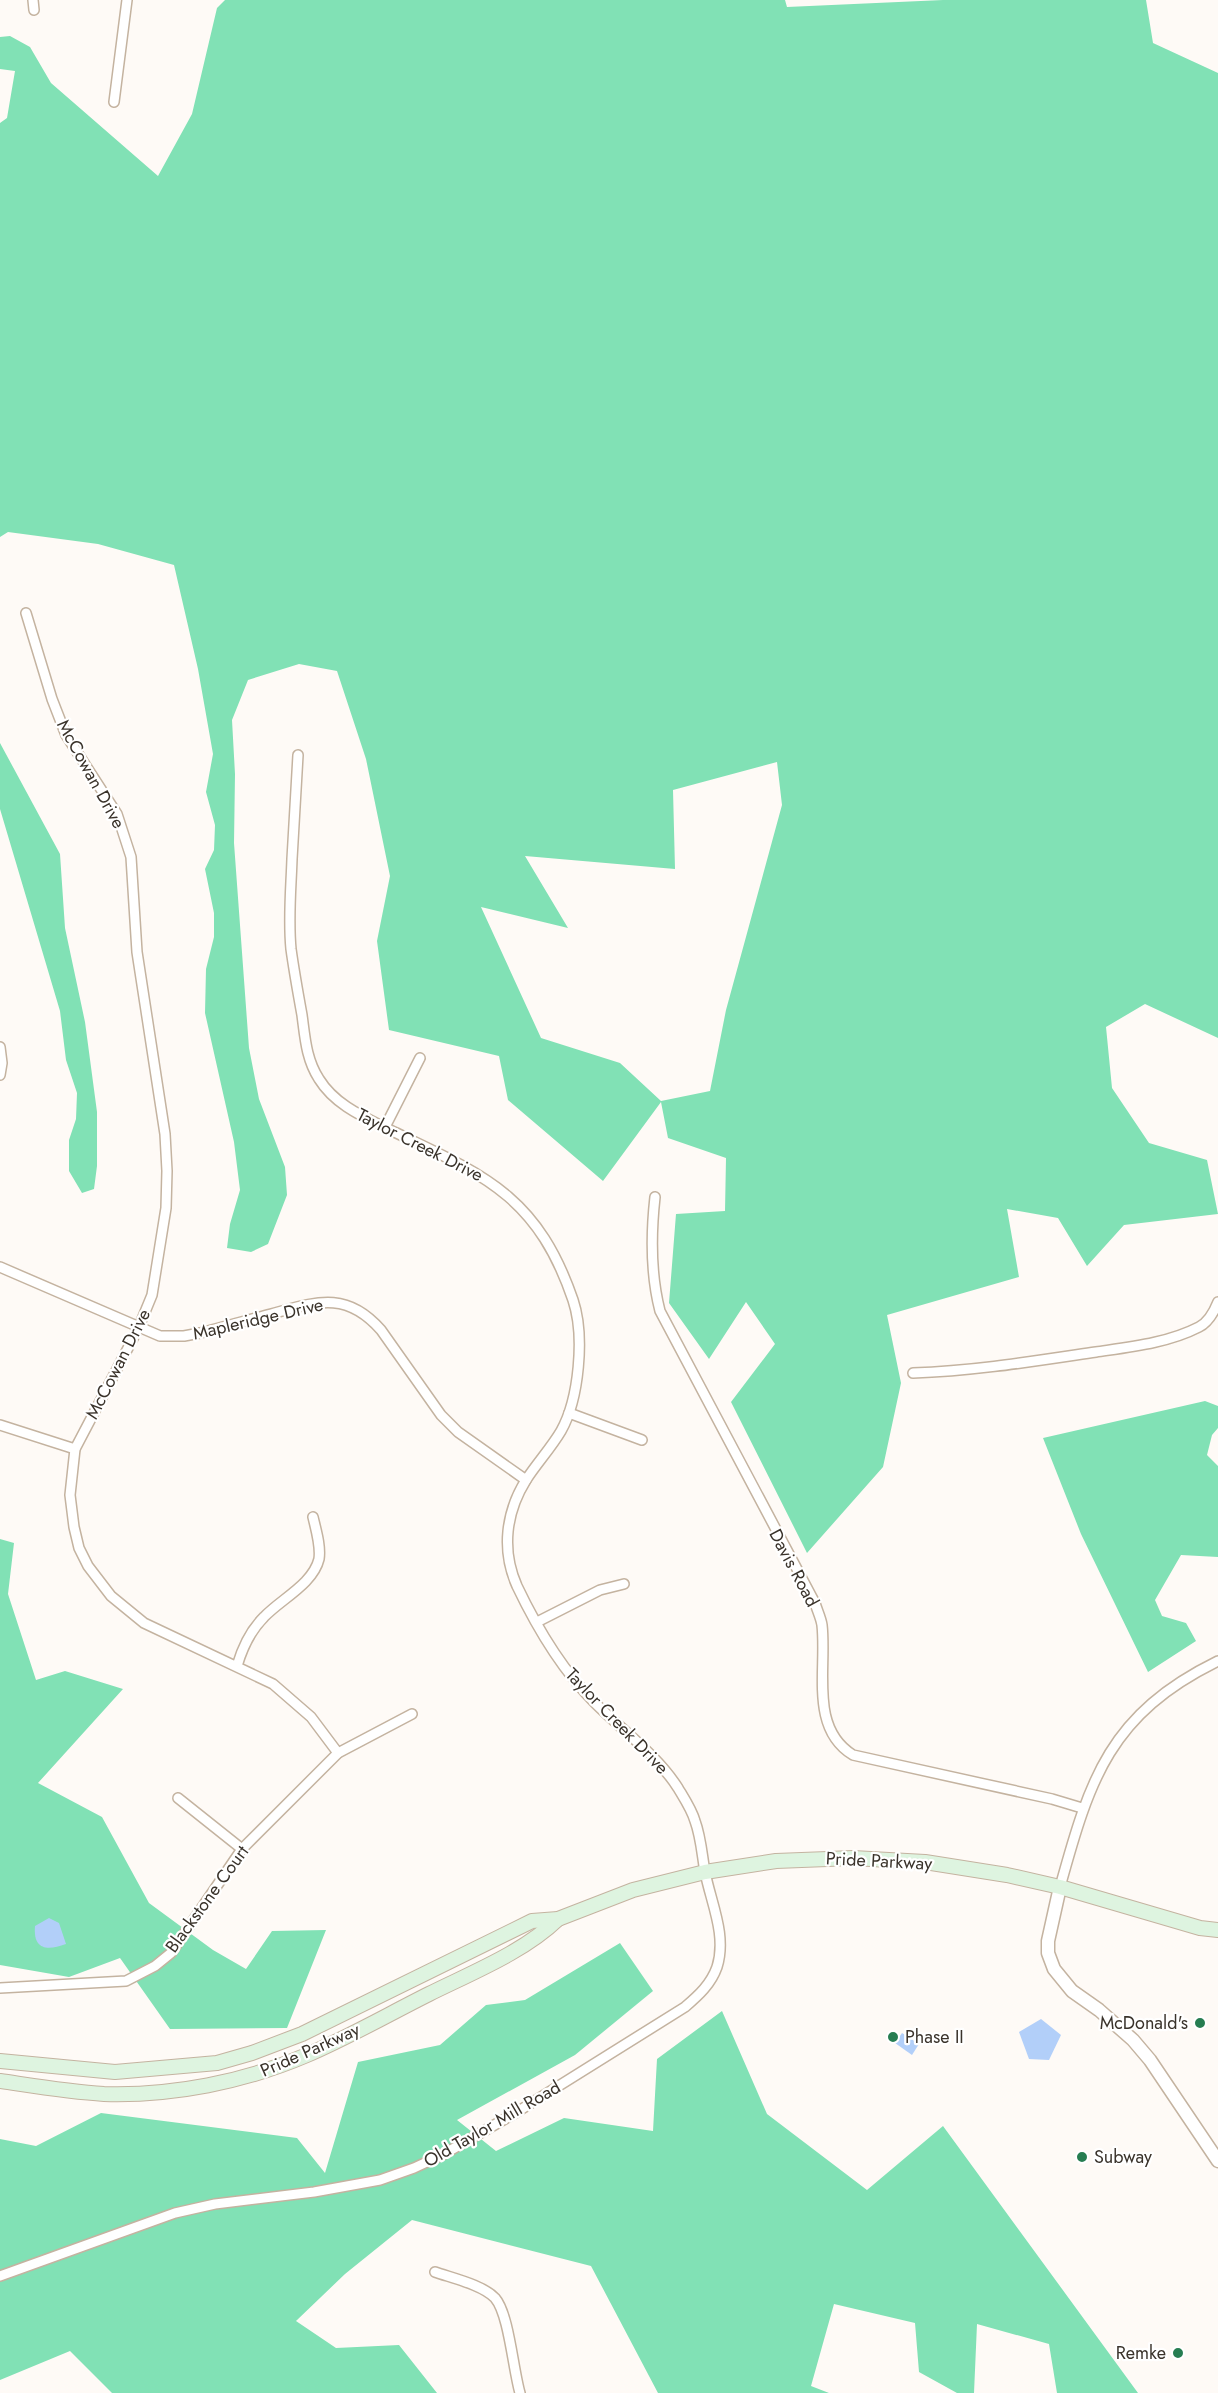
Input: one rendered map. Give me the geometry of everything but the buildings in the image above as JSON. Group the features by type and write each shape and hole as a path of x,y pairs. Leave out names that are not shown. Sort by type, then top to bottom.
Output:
{"main road":[{"name":"Pride Parkway","path":"0,2061 115,2072 217,2063 252,2053 302,2034 532,1922 558,1919 633,1890 705,1872 776,1861 821,1858 881,1859 954,1866 1060,1887 1200,1928 1218,1930"},
{"name":"Pride Parkway","path":"0,2081 78,2092 126,2094 190,2088 258,2074 308,2055 465,1976 541,1935 558,1919"},
{"name":"Pride Parkway","path":"1200,1928 1218,1939"}],"street":[{"path":"33,0 34,10"},
{"path":"114,102 127,0"},
{"name":"McCowan Drive","path":"26,613 52,699 66,735 117,814 132,856 137,952 165,1134 167,1171 166,1208 157,1274 148,1307 75,1449 70,1495 74,1527 80,1548 99,1583 126,1610 144,1623 273,1684 311,1717 338,1753"},
{"name":"Taylor Creek Drive","path":"298,755 290,906 291,947 306,1044 312,1066 324,1086 340,1103 466,1167 508,1194 536,1224 551,1249 576,1312 579,1328 574,1393 561,1431 526,1480 514,1502 507,1536 508,1556 515,1581 550,1647 580,1687 649,1755 678,1788 695,1821 705,1872"},
{"path":"0,1047 2,1063 0,1075"},
{"path":"385,1127 420,1058"},
{"name":"Davis Road","path":"656,1197 652,1222 652,1250 656,1297 660,1311 815,1603 822,1624 823,1696 827,1727 840,1748 853,1755 1052,1798 1082,1808"},
{"name":"Mapleridge Drive","path":"0,1268 138,1329 160,1336 184,1336 310,1303 332,1302 355,1307 381,1330 441,1414 458,1432 526,1480"},
{"path":"913,1373 1036,1361 1132,1346 1182,1335 1202,1326 1213,1315 1218,1302"},
{"path":"569,1413 642,1440"},
{"path":"0,1425 75,1449"},
{"path":"237,1666 252,1633 263,1618 312,1574 319,1558 313,1517"},
{"path":"537,1622 600,1590 624,1584"},
{"path":"1218,1661 1168,1688 1131,1724 1110,1750 1082,1808 1049,1927 1048,1941 1048,1953 1062,1982 1133,2040 1150,2060 1218,2161"},
{"name":"Blackstone Court","path":"0,1988 126,1981 141,1974 171,1953 242,1849 338,1753 412,1714"},
{"path":"178,1798 242,1849"},
{"name":"Old Taylor Mill Road","path":"0,2276 175,2213 215,2204 278,2198 380,2180 444,2154 685,2007 700,1994 711,1981 721,1945 705,1872"},
{"path":"435,2272 470,2284 496,2299 507,2324 514,2375 520,2393"}],"green space":[{"path":"225,0 785,0 787,7 943,0 1146,0 1153,43 1218,73 1218,1038 1145,1004 1106,1027 1112,1088 1149,1143 1207,1160 1218,1214 1124,1225 1087,1266 1058,1218 1007,1209 1019,1277 887,1315 901,1383 883,1467 807,1553 731,1402 775,1344 746,1302 709,1359 669,1303 676,1214 725,1211 726,1158 668,1138 661,1102 603,1181 508,1100 499,1056 389,1030 377,941 390,876 366,759 337,671 299,664 248,680 232,720 235,774 234,843 249,1048 259,1099 285,1167 287,1195 268,1244 251,1252 227,1248 230,1224 240,1190 234,1142 205,1013 206,969 214,937 214,913 205,869 214,850 215,825 206,792 213,754 198,669 174,565 98,544 8,532 0,537 0,123 7,118 15,71 0,69 0,37 10,36 30,47 51,83 158,176 192,114 217,8","holes":["777,762 782,805 726,1010 710,1091 661,1101 620,1063 541,1038 481,907 568,928 525,856 675,869 673,790"]},
{"path":"0,743 60,854 65,928 85,1022 97,1112 97,1166 94,1189 82,1193 69,1171 69,1140 76,1119 77,1093 66,1060 60,1011 0,809"},
{"path":"1205,1401 1218,1406 1218,1428 1212,1435 1207,1455 1218,1466 1218,1557 1181,1555 1155,1600 1162,1616 1186,1623 1196,1641 1148,1672 1081,1534 1043,1438"},
{"path":"0,1539 14,1543 8,1594 36,1680 65,1671 123,1689 38,1783 102,1817 149,1903 213,1950 246,1969 272,1931 326,1930 287,2028 170,2029 120,1958 69,1977 0,1965"},
{"path":"620,1943 653,1991 575,2055 457,2120 496,2151 564,2118 653,2131 657,2059 722,2011 767,2114 867,2190 943,2126 1138,2393 1057,2393 1049,2344 977,2324 974,2393 957,2393 919,2372 915,2323 834,2304 811,2386 829,2393 658,2393 591,2266 412,2220 345,2274 296,2321 336,2348 399,2345 437,2393 112,2393 70,2351 0,2380 0,2139 36,2146 101,2113 297,2138 325,2173 358,2062 440,2045 486,2005 525,2000"}],"water":[{"path":"49,1918 59,1923 66,1944 47,1948 36,1940 35,1926"},
{"path":"1041,2019 1061,2035 1049,2060 1029,2059 1019,2032"},
{"path":"902,2033 919,2044 912,2055 895,2043"}],"place":[{"name":"McDonald's","path":"1200,2023"},
{"name":"Phase II","path":"893,2037"},
{"name":"Subway","path":"1082,2157"},
{"name":"Remke","path":"1178,2353"}]}
